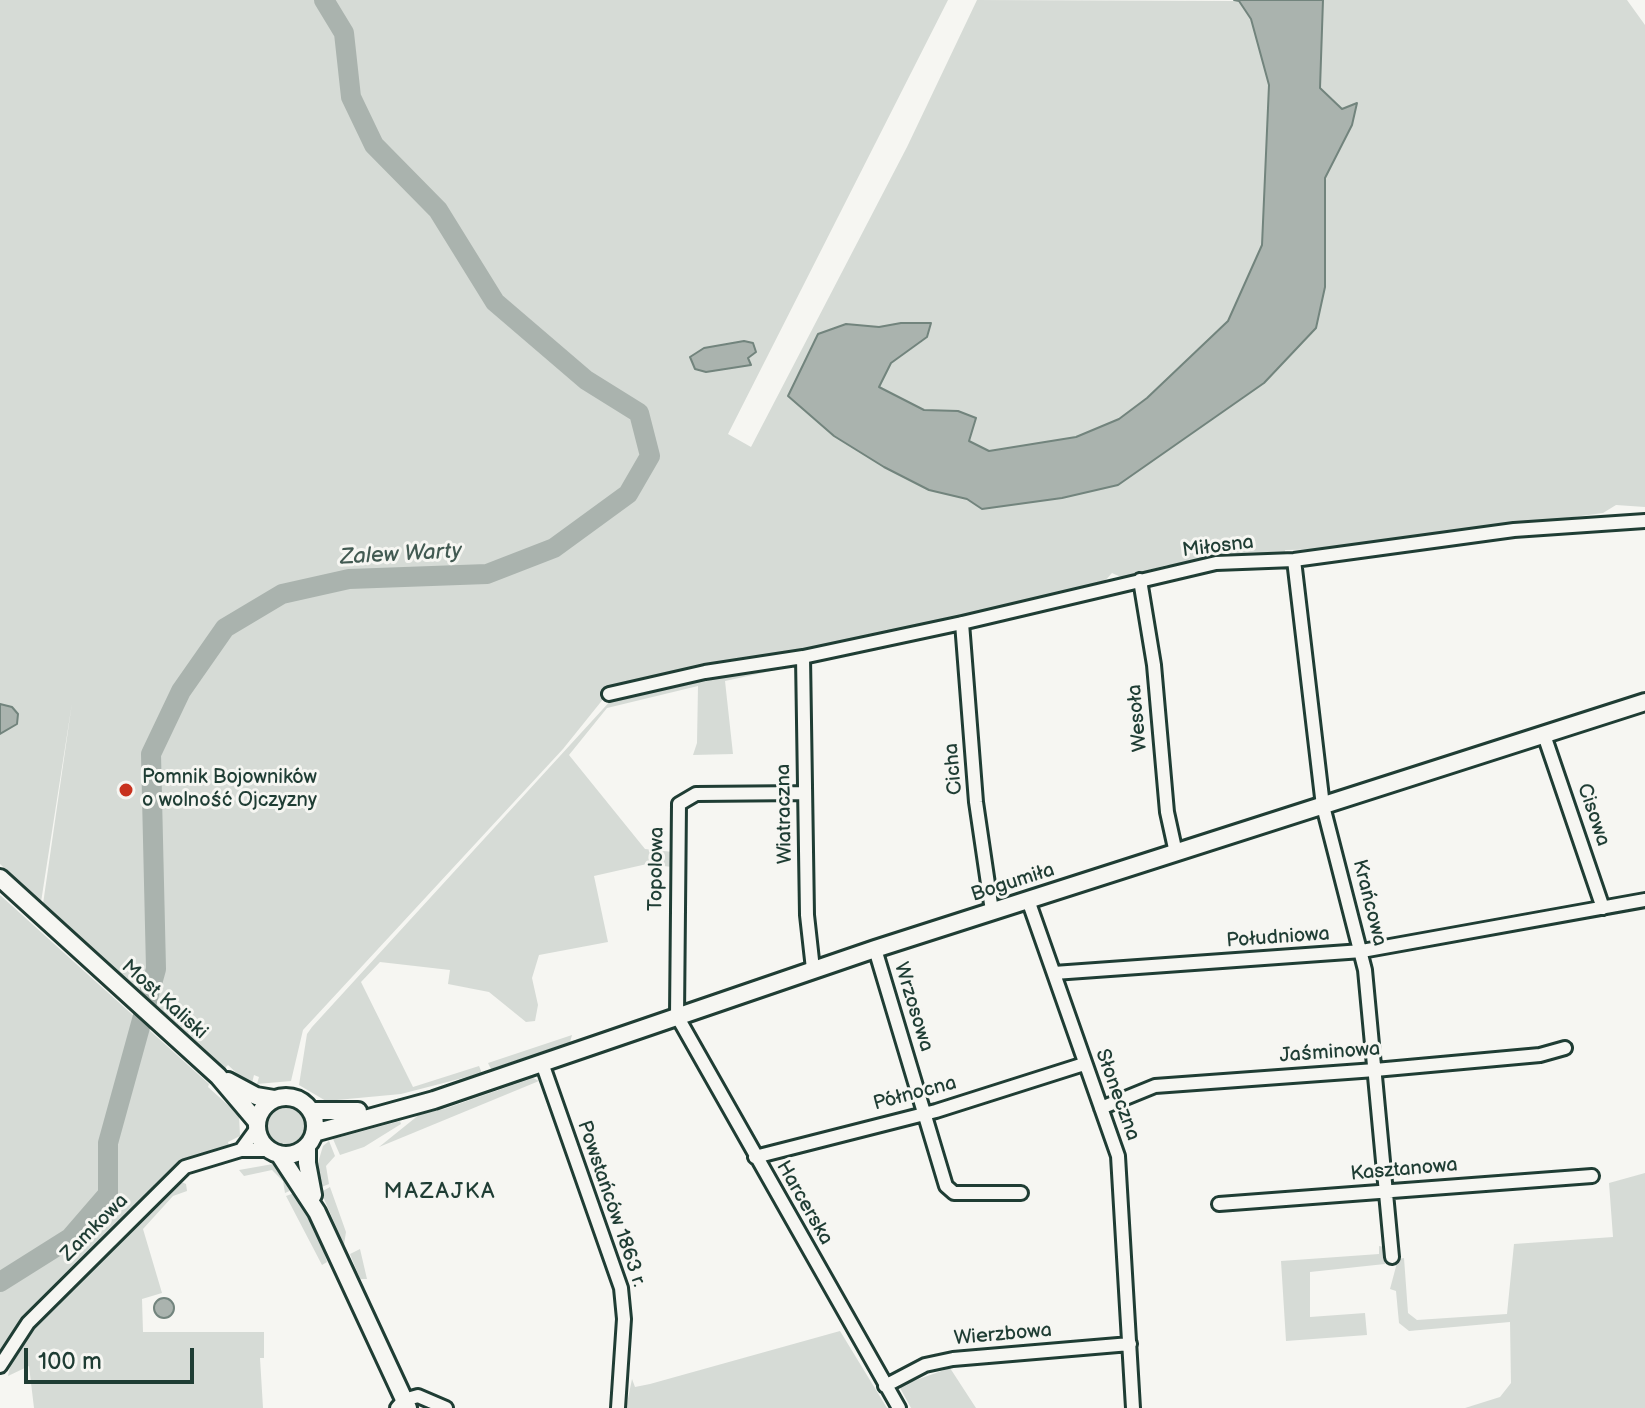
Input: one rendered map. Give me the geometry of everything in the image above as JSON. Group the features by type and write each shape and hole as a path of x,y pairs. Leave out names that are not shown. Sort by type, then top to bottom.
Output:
{"street":[{"name":"Miłosna","path":"609,694 705,672 803,657 962,623 1216,563 1294,560 1514,530 1645,521"},
{"name":"Krańcowa","path":"1294,560 1323,806 1362,951 1392,1257"},
{"name":"Wesoła","path":"1140,580 1154,665 1167,812 1176,853"},
{"name":"Cicha","path":"962,623 976,802 992,911"},
{"name":"Wiatraczna","path":"803,657 807,915 813,969"},
{"name":"Bogumiła","path":"311,1139 396,1109 434,1100 813,969 1645,702"},
{"name":"Cisowa","path":"1544,735 1603,908"},
{"name":"Topolowa","path":"677,1016 679,804 696,794 805,793"},
{"name":"Most Kaliski","path":"0,878 218,1076"},
{"name":"Słoneczna","path":"1028,900 1118,1156 1133,1408"},
{"name":"Południowa","path":"1054,973 1362,951 1645,900"},
{"name":"Wrzosowa","path":"875,949 949,1190 1021,1193"},
{"name":"Harcerska","path":"677,1016 899,1408"},
{"name":"Jaśminowa","path":"1101,1108 1155,1086 1540,1055 1565,1048"},
{"name":"Powstańców 1863 r.","path":"542,1063 621,1288 624,1319 618,1408"},
{"name":"Północna","path":"755,1157 924,1113 1084,1064"},
{"path":"218,1076 256,1096 297,1099 311,1111 307,1163 317,1212"},
{"path":"218,1076 257,1125 317,1212 403,1405 418,1396 446,1408"},
{"path":"241,1150 257,1125 261,1111 274,1099"},
{"name":"Bogumiła","path":"311,1111 396,1109"},
{"path":"274,1152 294,1154 311,1139"},
{"name":"Zamkowa","path":"0,1366 28,1323 176,1175 194,1163 241,1150 274,1152"},
{"name":"Kasztanowa","path":"1219,1204 1592,1176"},
{"name":"Wierzbowa","path":"885,1386 925,1365 953,1359 1130,1344"}],"shaded area":[{"path":"0,0 948,0 728,434 751,447 907,147 977,0 1239,1 1251,19 1269,85 1262,245 1228,321 1147,399 1119,419 1076,437 989,451 969,441 976,418 958,411 924,410 879,387 891,363 927,338 901,323 879,327 846,324 789,396 834,436 884,467 929,490 967,499 982,508 1062,498 1118,485 1165,451 1323,224 1325,178 1352,125 1356,103 1342,109 1320,88 1323,0 1627,0 1645,25 1645,507 1616,505 1603,513 1342,549 1285,550 1288,568 1239,571 1236,556 1229,554 1187,565 1167,565 1123,578 1112,573 1102,584 806,649 803,657 608,693 563,749 303,1030 291,1081 257,1084 259,1077 254,1075 252,1083 246,1082 228,1065 225,1068 43,904 72,703 41,902 0,864"},
{"path":"1234,0 1323,0 1320,88 1342,109 1357,103 1352,125 1325,178 1325,287 1316,328 1264,383 1118,485 1062,498 982,509 967,499 929,490 884,467 834,436 788,396 818,334 846,324 879,327 931,323 927,337 891,363 879,387 924,410 958,411 976,418 969,441 989,451 1076,437 1119,419 1147,398 1228,321 1262,245 1269,85 1251,19 1239,1"},
{"path":"744,341 753,343 756,352 748,358 751,365 706,372 695,369 690,357 704,348"},
{"path":"799,665 725,681 733,754 693,755 697,743 698,686 607,708 569,755 645,849 673,852 672,867 647,864 594,876 608,942 539,955 532,978 538,1005 535,1021 526,1022 489,992 448,984 450,970 380,962 361,982 413,1087 479,1066 482,1073 401,1094 326,1101 299,1085 307,1034 312,1027 613,698 715,672"},
{"path":"0,704 12,707 18,714 17,724 0,734"},
{"path":"0,895 209,1084 208,1087 239,1115 240,1136 228,1142 229,1146 188,1158 171,1173 0,1362"},
{"path":"572,1035 570,1042 491,1069 488,1063"},
{"path":"533,1078 539,1081 379,1147 420,1114 444,1109"},
{"path":"286,1106 300,1112 306,1126 300,1140 286,1146 272,1140 266,1126 272,1112"},
{"path":"400,1121 401,1124 364,1147 340,1155 333,1139"},
{"path":"329,1141 335,1156 326,1166 329,1184 319,1188 317,1166 323,1146"},
{"path":"273,1164 294,1189 285,1193 283,1181 272,1170 244,1176 239,1170"},
{"path":"1645,1173 1645,1408 1465,1408 1500,1397 1511,1383 1510,1322 1409,1331 1399,1323 1396,1291 1390,1289 1398,1259 1404,1258 1408,1313 1417,1320 1507,1314 1514,1244 1613,1237 1609,1183"},
{"path":"179,1181 186,1184 187,1191 173,1196 143,1229 162,1293 142,1299 143,1332 264,1332 264,1358 260,1358 263,1408 34,1408 29,1366 8,1376 12,1357 32,1326"},
{"path":"330,1187 346,1232 344,1245 321,1192"},
{"path":"297,1192 324,1252 327,1262 322,1265 286,1196"},
{"path":"1379,1246 1385,1247 1385,1264 1310,1272 1310,1317 1365,1313 1367,1335 1286,1341 1281,1261 1379,1254"},
{"path":"360,1249 367,1279 360,1279 350,1254"},
{"path":"164,1298 171,1301 174,1308 171,1315 164,1318 157,1315 154,1308 157,1301"},
{"path":"840,1331 887,1408 626,1408 632,1379 635,1387 650,1384"},
{"path":"950,1368 976,1408 911,1408 899,1386"}],"waterway":[{"name":"Zalew Warty","path":"0,1282 70,1238 108,1194 108,1143 156,969 151,754 181,691 225,628 282,594 349,579 487,574 554,548 628,494 650,456 639,413 586,380 495,302 438,210 374,145 351,97 344,33 324,0"}],"place":[{"name":"Pomnik Bojowników o wolność Ojczyzny","path":"126,790"}],"district":[{"name":"MAZAJKA","path":"440,1192"}]}
